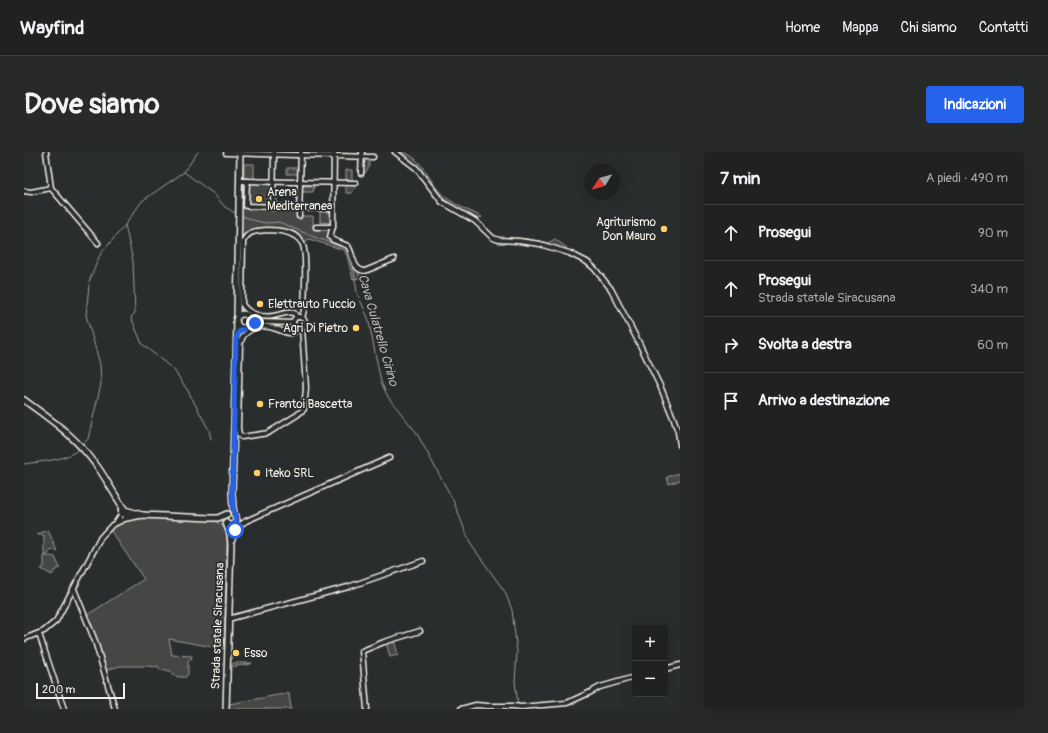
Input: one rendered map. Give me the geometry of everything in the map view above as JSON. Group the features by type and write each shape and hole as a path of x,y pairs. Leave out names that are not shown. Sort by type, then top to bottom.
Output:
{"main road":[{"path":"231,544 230,534 233,508 232,492 241,153"},
{"path":"236,339 239,332 250,324 248,316 241,309 238,301"},
{"path":"237,317 241,314 248,316"},
{"path":"237,323 239,327 246,328"},
{"path":"24,400 58,424 81,447 102,472 127,518 142,515 211,518 232,523"},
{"path":"232,492 224,520 232,523"},
{"path":"123,509 142,515"},
{"path":"211,518 232,513 231,544"},
{"name":"Strada statale Siracusana","path":"226,709 231,544"}],"street":[{"path":"46,152 51,188 98,243"},
{"path":"395,152 416,168 442,202 475,221 493,238 499,240 519,240 540,244 569,253 587,262 594,268 611,288 636,336 661,388 674,420 680,445"},
{"path":"226,153 362,154 373,157"},
{"path":"273,208 274,153"},
{"path":"300,216 301,153"},
{"path":"334,154 332,209 333,227 330,237 333,240 348,246 355,264 361,270 365,271 394,259"},
{"path":"361,173 362,154"},
{"path":"240,181 356,183"},
{"path":"247,181 246,206 332,209"},
{"path":"24,191 31,192 51,188"},
{"path":"316,227 333,227"},
{"path":"293,323 295,318 299,317 304,310 305,253 302,242 294,235 281,231 253,231 247,235 243,242 242,304 247,310 262,316 272,316 289,312 294,313 299,317 305,323 302,328 306,388 304,409 297,415 268,433 242,437 238,428 240,345 242,337 250,330 259,327 271,327 291,333 302,328"},
{"path":"248,316 260,322 293,323"},
{"path":"246,328 260,322"},
{"path":"293,323 297,329"},
{"path":"232,523 246,521 390,458"},
{"path":"24,639 39,634 56,621 101,537 115,523 123,509"},
{"path":"115,523 127,518"},
{"path":"232,523 246,521"},
{"path":"228,619 348,587 422,561"},
{"path":"74,589 95,641 115,709"},
{"path":"367,709 362,651 384,642 420,631"},
{"path":"39,634 64,709"},
{"path":"668,668 680,665"},
{"path":"461,709 476,705 519,707 567,703 600,687 632,678"}],"shaded area":[{"path":"398,152 406,153 418,162 436,188 445,197 482,217 475,219 449,206 440,197 417,167"},
{"path":"364,158 369,159 369,167 363,176"},
{"path":"244,164 254,164 254,179 244,178"},
{"path":"287,168 298,168 298,174 287,174"},
{"path":"346,170 352,170 352,181 346,181"},
{"path":"241,182 243,182 245,188 246,207 298,210 299,218 301,219 301,216 313,216 313,227 331,229 328,236 347,247 360,278 353,279 344,250 309,239 304,242 297,235 279,228 252,229 247,232 242,240 240,240"},
{"name":"Arena Mediterranea","path":"248,182 271,183 271,204 248,205"},
{"path":"346,185 357,185 352,193 346,193"},
{"path":"302,186 314,186 313,192 302,192"},
{"path":"320,210 331,211 331,225 330,223 320,222"},
{"path":"510,238 528,239 548,243 555,239 567,248 562,249"},
{"path":"680,473 680,480 669,484 667,477"},
{"path":"139,518 210,520 221,524 226,532 224,649 169,639 172,655 192,656 191,660 188,661 188,674 186,677 172,675 171,671 160,670 158,666 120,666 106,670 98,642 87,615 144,579 110,530 124,522"},
{"path":"48,530 57,551 51,550 48,554 44,555 44,535 38,534"},
{"path":"44,556 55,557 60,568 54,571 52,575 41,569 44,567"},
{"path":"394,640 398,655 390,657 386,642"},
{"path":"234,663 252,663 229,667"},
{"path":"289,693 291,709 229,709 229,704"}],"waterway":[{"path":"103,251 125,225 142,201 184,172 198,152"},
{"name":"Cava Culatrello Cirino","path":"184,172 214,194 225,207 237,214"},
{"name":"Cava Culatrello Cirino","path":"240,215 266,223 279,222 314,237 346,248 354,272 357,293 368,318 381,382 388,397 416,432 453,500 470,543 505,592 512,610 517,652 515,682 518,704"},
{"path":"125,225 133,261 135,313 131,317 142,344 174,370 188,391 209,430 211,439"},
{"path":"89,282 102,252"},
{"path":"82,445 88,439 101,384 100,364 86,315 89,285"},
{"path":"24,464 61,458 68,456 80,448"}],"place":[{"name":"Arena Mediterranea","path":"259,199"},
{"name":"Agriturismo Don Mauro","path":"664,229"},
{"name":"Elettrauto Puccio","path":"260,304"},
{"name":"Agri Di Pietro","path":"356,328"},
{"name":"Frantoi Bascetta","path":"260,404"},
{"name":"Iteko SRL","path":"257,473"},
{"name":"Esso","path":"236,653"}],"route":[{"path":"235,530 238,526 234,526 236,519 233,508 232,492 236,339 239,332 255,323"}]}
